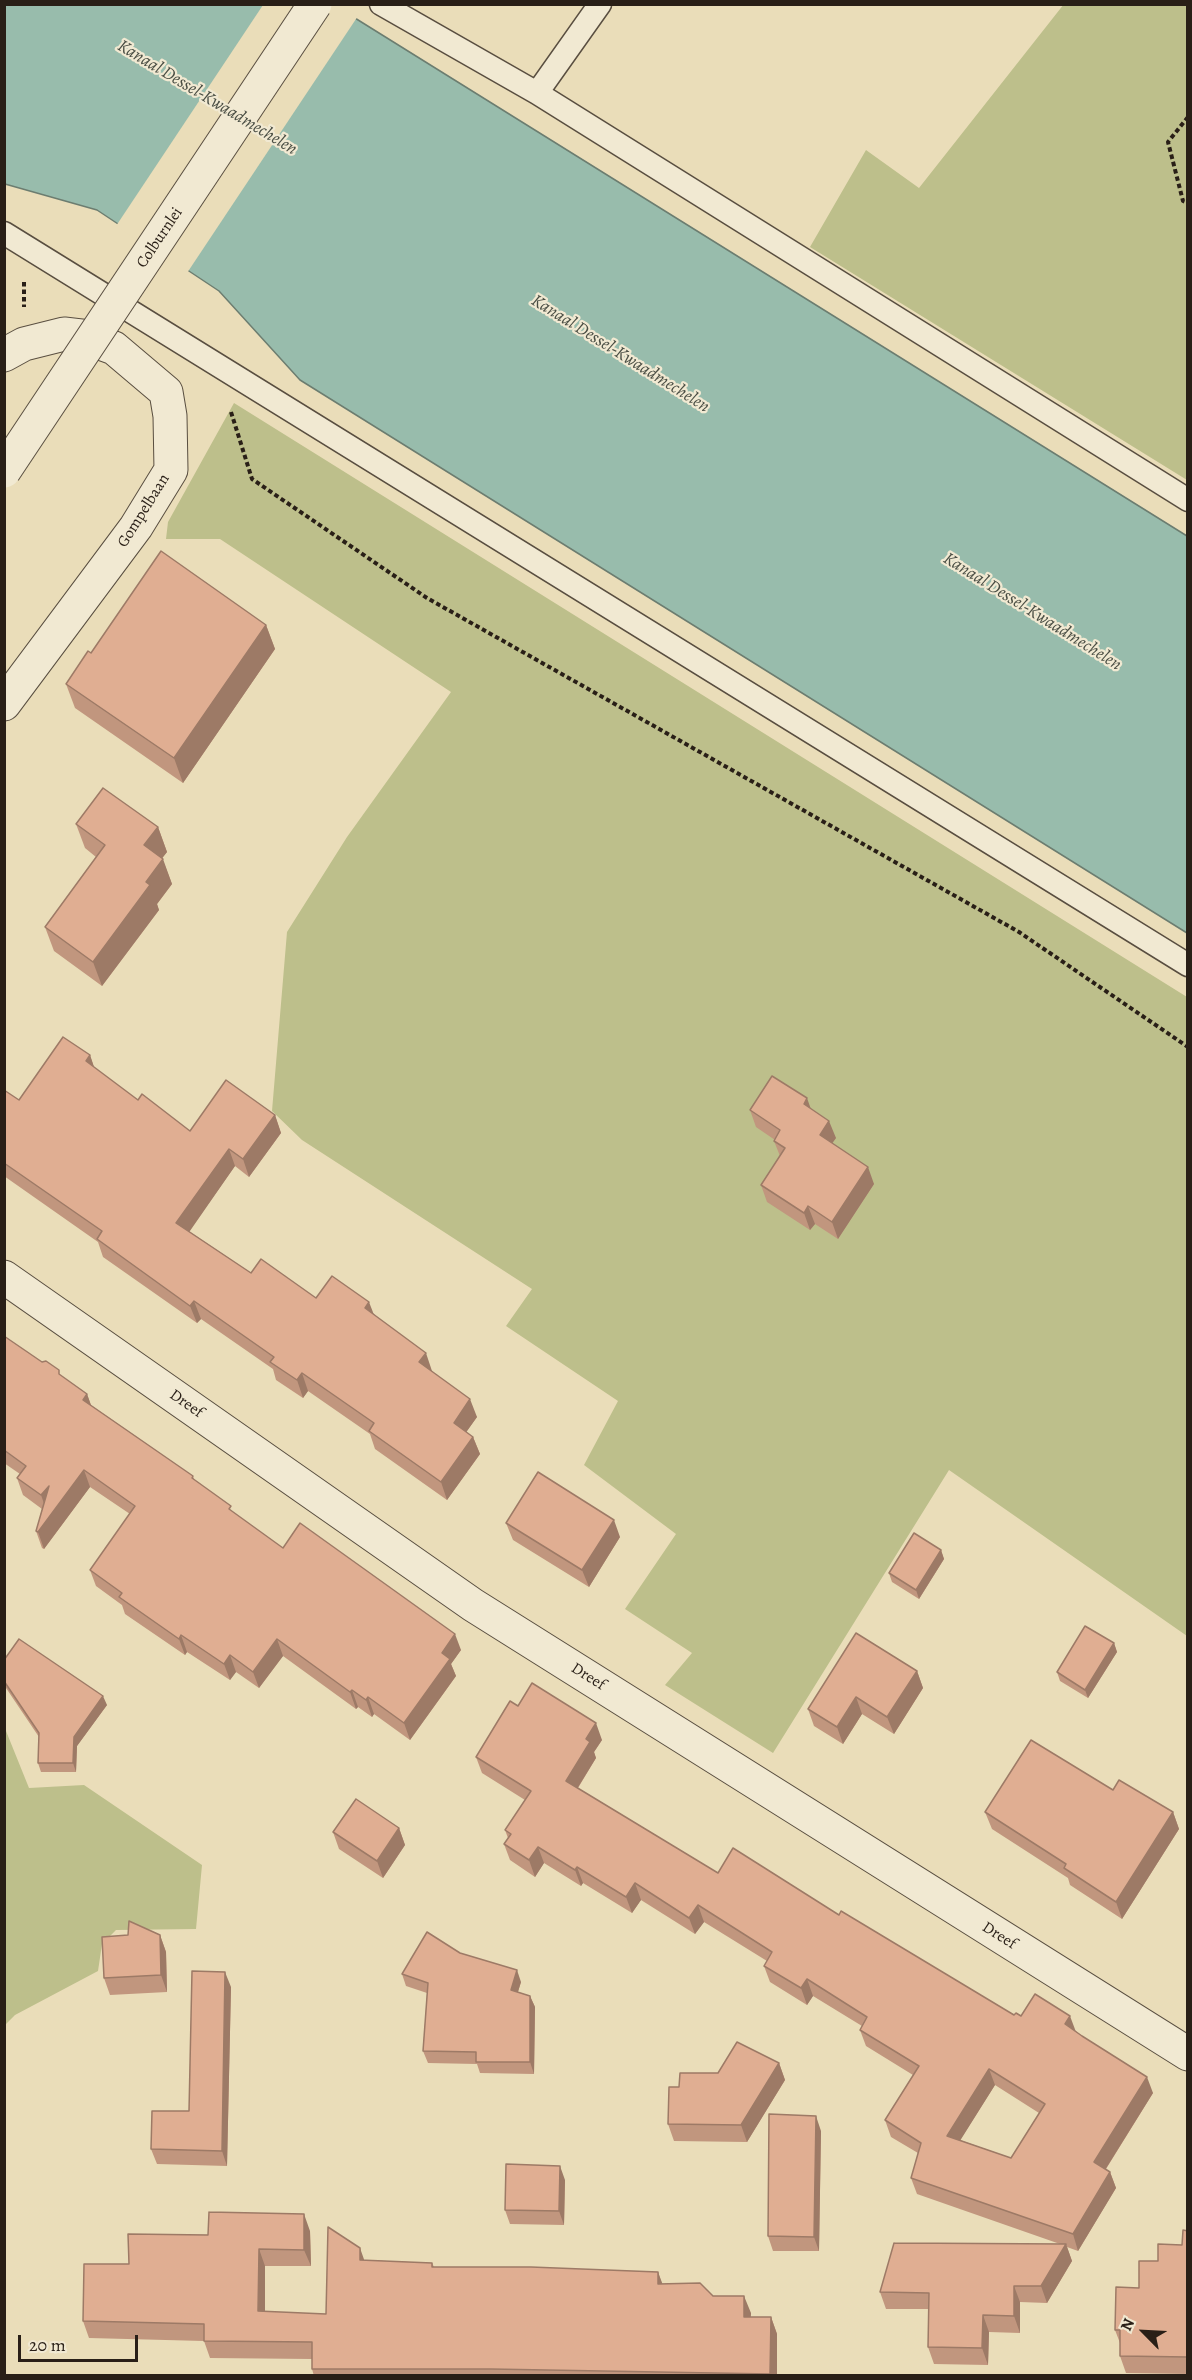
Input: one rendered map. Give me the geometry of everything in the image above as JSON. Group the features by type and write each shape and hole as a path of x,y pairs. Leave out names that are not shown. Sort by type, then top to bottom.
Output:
{"street":[{"name":"Colburnlei","path":"4,471 315,4"},
{"name":"Gompelbaan","path":"4,704 136,527 171,470 170,416 166,392 114,348 81,336 64,334 14,350"},
{"name":"Dreef","path":"4,1277 473,1605 1188,2054"}],"lane":[{"path":"381,4 537,93 1188,500"},
{"path":"537,93 600,4"},
{"path":"14,239 1188,965"}],"path":[{"path":"1188,117 1168,142 1183,201 1188,203"},
{"path":"14,239 14,350"},
{"path":"215,363 252,479 426,598 1018,932 1188,1047"}],"green space":[{"path":"1064,4 1187,5 1187,480 810,247 866,150 919,188"},
{"path":"234,403 1187,997 1187,1636 949,1470 773,1753 665,1685 692,1653 625,1609 676,1534 584,1465 618,1401 506,1326 532,1289 302,1140 272,1111 287,932 347,837 451,692 220,539 166,539 168,522"},
{"path":"4,1726 29,1788 84,1785 202,1865 196,1929 116,1930 102,1944 98,1971 15,2015 5,2025"}],"water":[{"name":"Kanaal Dessel-Kwaadmechelen","path":"4,5 334,5 1187,536 1187,933 300,380 219,291 97,210 5,184"}],"pier":[{"path":"340,4 358,16 187,273 116,226 263,5"}],"building":[{"path":"161,551 266,625 174,758 66,684 88,651 91,653"},
{"path":"103,788 158,827 144,845 163,859 146,882 150,885 93,962 45,927 105,845 76,824"},
{"path":"63,1037 90,1055 86,1061 138,1100 142,1094 190,1131 226,1080 275,1115 243,1159 229,1149 176,1223 251,1273 261,1259 316,1298 332,1276 369,1302 365,1308 426,1353 419,1362 470,1399 454,1423 473,1437 441,1482 369,1431 374,1423 302,1373 297,1380 270,1362 274,1357 194,1301 190,1306 97,1239 102,1231 4,1163 4,1090 19,1100"},
{"path":"772,1076 807,1098 804,1104 829,1121 820,1135 868,1167 832,1222 808,1206 804,1213 761,1185 785,1148 774,1141 780,1130 750,1110"},
{"path":"4,1336 42,1362 46,1361 59,1370 59,1374 87,1394 83,1400 193,1476 192,1478 231,1506 229,1509 283,1548 300,1523 455,1634 442,1653 450,1659 404,1723 368,1697 366,1700 352,1690 350,1692 277,1639 253,1672 230,1655 224,1664 181,1635 179,1639 119,1597 122,1593 90,1570 135,1506 84,1470 38,1532 36,1531 49,1486 41,1495 17,1478 26,1466 4,1450"},
{"path":"538,1472 614,1520 582,1570 506,1523"},
{"path":"914,1533 941,1550 916,1590 889,1573"},
{"path":"1085,1626 1114,1643 1085,1690 1057,1672"},
{"path":"856,1633 917,1671 887,1717 856,1697 837,1727 808,1709"},
{"path":"19,1639 103,1696 74,1737 73,1763 38,1763 39,1733 4,1681 4,1660"},
{"path":"532,1683 596,1723 586,1739 590,1742 566,1781 718,1873 733,1848 839,1915 841,1911 1014,2015 1016,2013 1021,2016 1035,1994 1070,2016 1065,2024 1147,2077 1094,2162 1110,2172 1073,2234 911,2178 921,2143 885,2120 919,2066 860,2030 867,2017 807,1979 801,1988 764,1966 772,1952 698,1905 689,1918 635,1883 626,1897 577,1867 575,1870 538,1847 529,1860 504,1844 511,1834 505,1830 531,1791 476,1757 510,1701 518,1706","holes":["989,2069 1045,2104 1011,2158 947,2136"]},
{"path":"1031,1740 1113,1790 1119,1780 1173,1812 1116,1902 1064,1868 1066,1864 985,1812"},
{"path":"356,1799 399,1828 377,1861 333,1832"},
{"path":"129,1921 160,1935 161,1975 104,1978 102,1937 128,1935"},
{"path":"427,1932 460,1953 517,1970 511,1990 530,1996 530,2062 476,2062 476,2052 423,2051 428,1983 402,1974"},
{"path":"192,1971 225,1972 222,2151 151,2149 152,2111 189,2111"},
{"path":"737,2042 779,2063 741,2125 668,2124 669,2087 679,2087 680,2073 718,2073"},
{"path":"769,2114 816,2116 814,2237 768,2236"},
{"path":"506,2164 560,2166 559,2211 505,2210"},
{"path":"209,2212 304,2214 304,2250 259,2249 258,2311 326,2314 328,2227 360,2248 360,2260 432,2263 432,2267 531,2267 658,2272 658,2284 700,2283 713,2296 744,2296 744,2317 771,2317 770,2374 491,2369 312,2369 312,2342 204,2341 204,2324 83,2321 84,2264 129,2264 128,2234 208,2235"},
{"path":"1183,2230 1188,2231 1188,2357 1120,2356 1120,2330 1115,2330 1116,2287 1139,2288 1139,2261 1158,2261 1158,2244 1182,2245"},
{"path":"894,2243 1066,2244 1041,2286 1014,2286 1014,2316 983,2315 982,2348 928,2347 929,2293 880,2292"}]}
